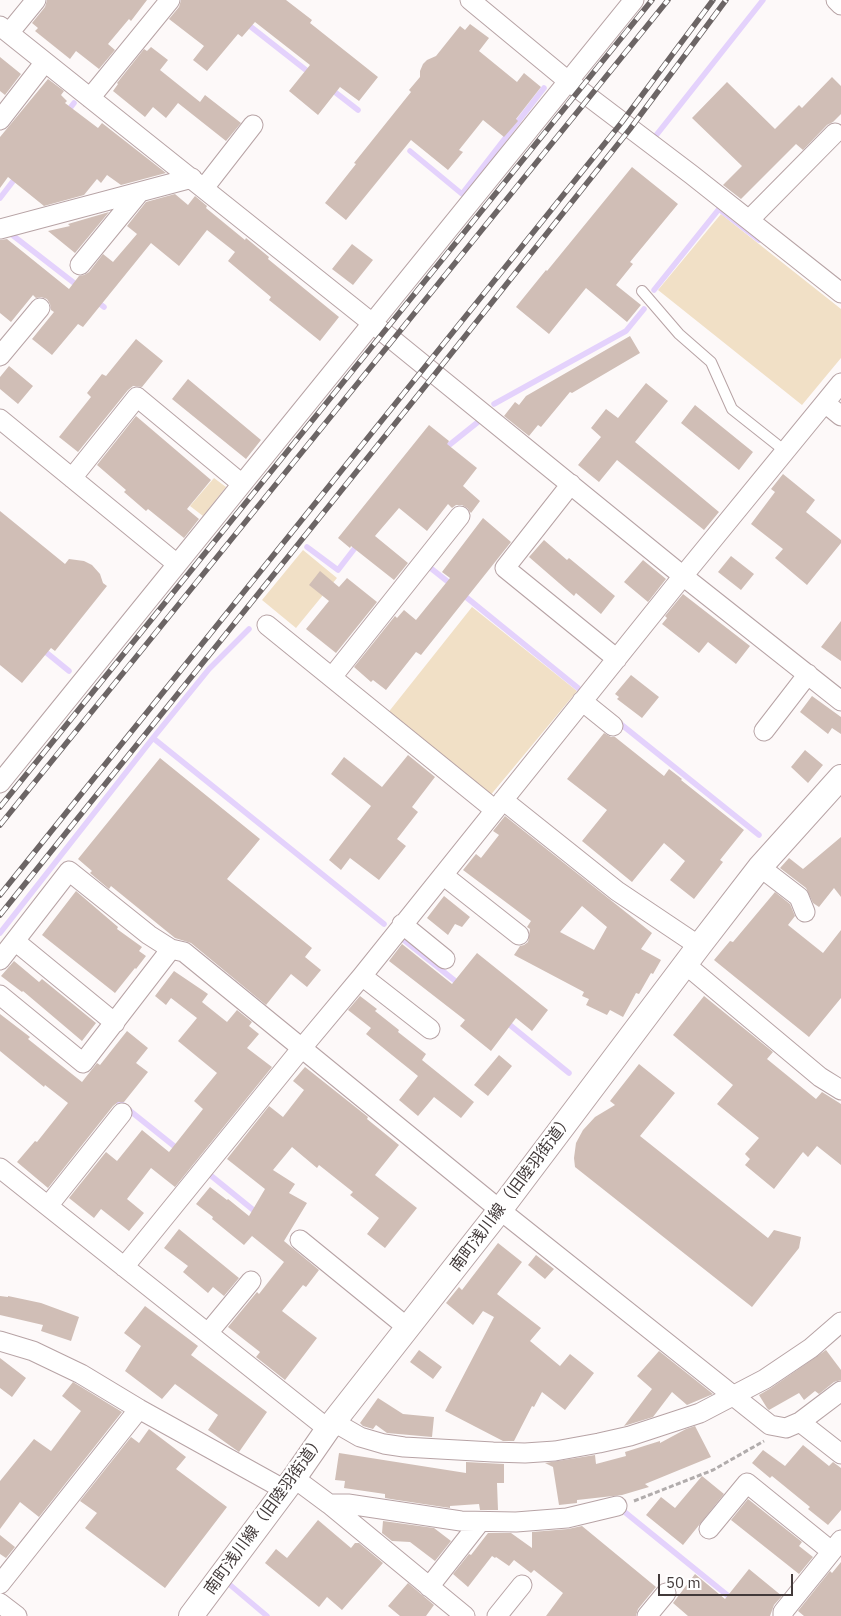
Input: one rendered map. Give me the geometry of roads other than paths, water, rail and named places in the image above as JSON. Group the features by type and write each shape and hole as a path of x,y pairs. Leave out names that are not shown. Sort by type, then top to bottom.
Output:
{"street":[{"path":"36,0 5,29 684,576 841,700"},
{"path":"90,98 170,0"},
{"path":"470,0 568,81 841,292"},
{"path":"0,783 634,0"},
{"path":"836,0 841,5"},
{"path":"0,120 45,62"},
{"path":"0,229 138,192 198,183 253,124"},
{"path":"749,220 835,133"},
{"path":"80,266 138,192"},
{"path":"0,356 40,308"},
{"path":"124,1267 362,976 582,701 841,383"},
{"path":"72,478 138,397 242,484"},
{"path":"825,403 841,416"},
{"path":"0,419 177,564"},
{"path":"571,484 505,568 617,658"},
{"path":"332,678 460,516"},
{"path":"267,625 332,678 499,805 617,891 692,955 820,1077 841,1090"},
{"path":"764,731 808,674"},
{"path":"582,701 613,726"},
{"name":"南町浅川線（旧陸羽街道）","path":"191,1616 290,1484 331,1425 500,1210 760,867 840,782"},
{"path":"760,867 799,897 805,912"},
{"path":"0,960 70,871 149,935 171,949 184,952 500,1210 770,1425 793,1425 841,1454"},
{"path":"443,875 519,935"},
{"path":"402,924 445,959"},
{"path":"15,941 115,1023"},
{"path":"0,995 83,1063 171,949"},
{"path":"362,976 430,1030"},
{"path":"48,1206 122,1113"},
{"path":"2,1173 48,1206 208,1333 331,1425 360,1437 384,1444 404,1447 525,1453 555,1450 630,1436 700,1413 765,1379 804,1353 841,1322"},
{"path":"300,1240 408,1328"},
{"path":"208,1333 251,1281"},
{"path":"0,1341 47,1357 81,1374 139,1408 329,1504 429,1587 443,1609 465,1616"},
{"path":"793,1425 841,1391"},
{"path":"0,1584 139,1408"},
{"path":"709,1529 747,1483 836,1545 783,1612 783,1616"},
{"path":"329,1504 348,1504 461,1521 480,1522 516,1522 567,1518 617,1506"},
{"path":"429,1587 480,1522"},
{"path":"497,1616 522,1585"},
{"path":"646,1616 666,1593"},
{"path":"0,1602 18,1616"}],"lane":[{"path":"642,291 679,334 711,362 732,409 785,451"}],"waterway":[{"path":"654,138 763,0"},
{"path":"246,23 311,74"},
{"path":"410,151 462,194 544,88"},
{"path":"331,89 358,110"},
{"path":"67,112 74,103"},
{"path":"0,198 17,176"},
{"path":"654,290 719,209 759,240"},
{"path":"11,234 78,286"},
{"path":"95,300 104,307"},
{"path":"494,404 626,331 644,309"},
{"path":"443,450 478,422"},
{"path":"307,547 338,570 358,544"},
{"path":"428,566 452,585"},
{"path":"461,593 578,688"},
{"path":"0,933 209,669 249,629"},
{"path":"42,649 69,671"},
{"path":"617,721 759,835"},
{"path":"153,738 384,924"},
{"path":"400,937 459,984"},
{"path":"505,1021 569,1073"},
{"path":"114,1098 179,1150"},
{"path":"209,1174 257,1213"},
{"path":"621,1509 732,1599"},
{"path":"229,1584 267,1616"}],"railway":[{"path":"0,807 652,0"},
{"path":"0,825 668,0"},
{"path":"0,895 622,122 713,0"},
{"path":"0,915 630,129 726,0"}]}
